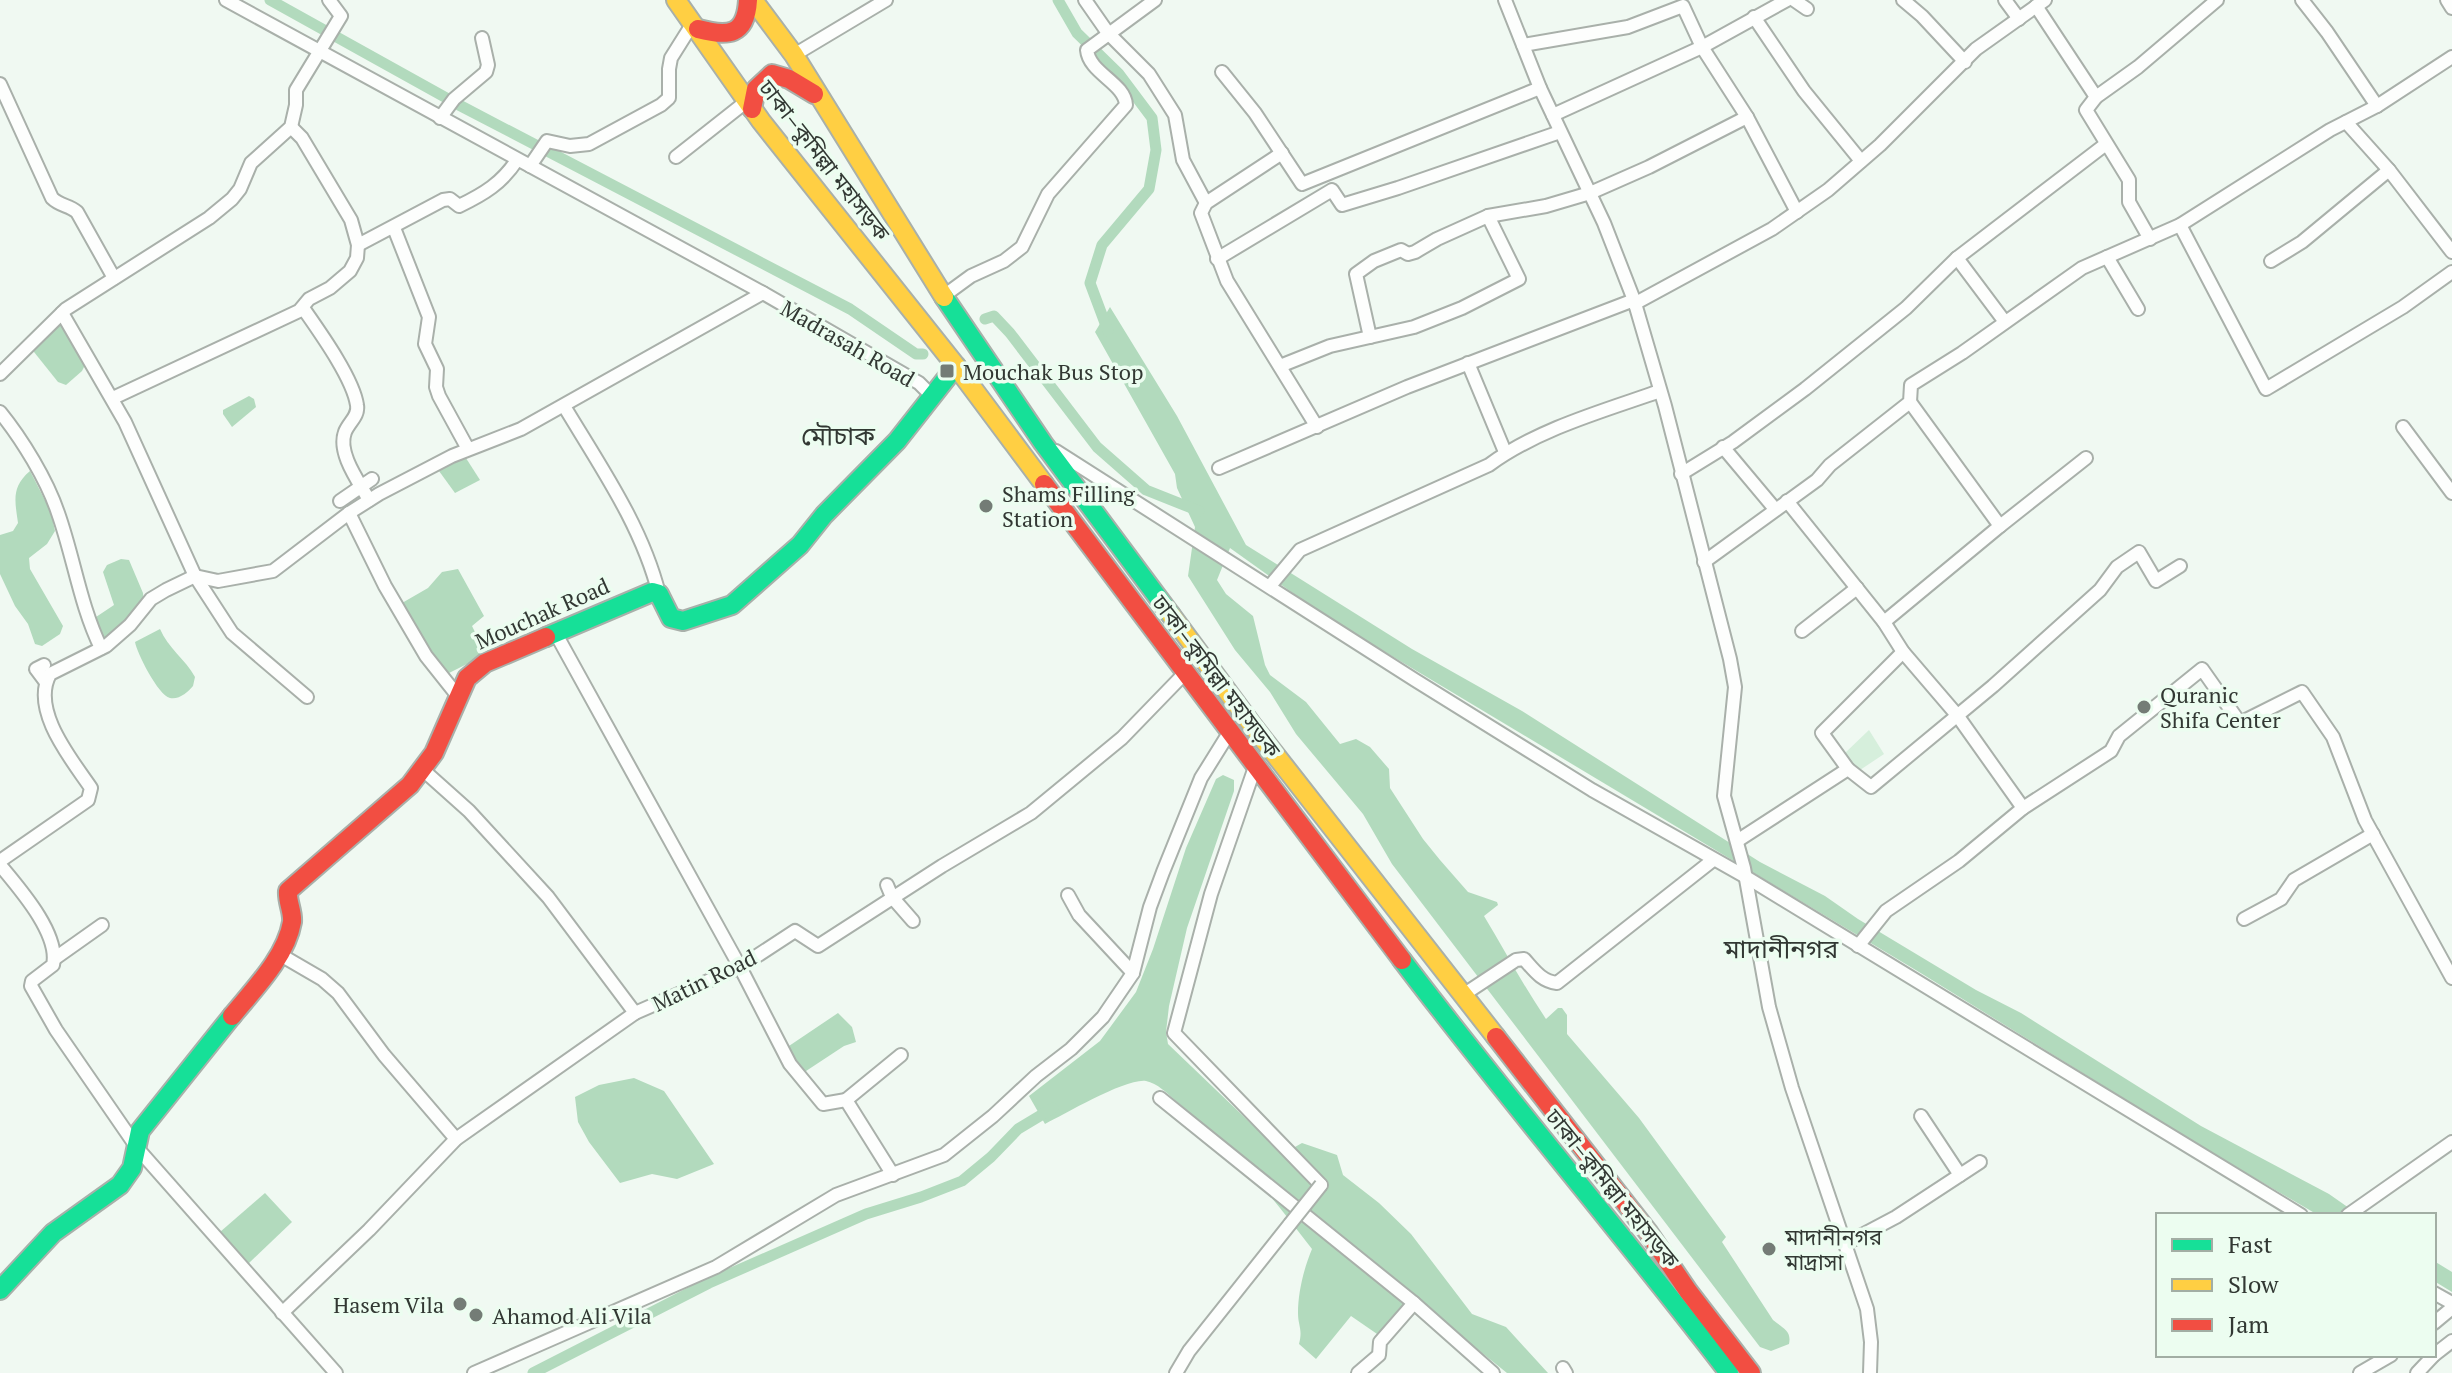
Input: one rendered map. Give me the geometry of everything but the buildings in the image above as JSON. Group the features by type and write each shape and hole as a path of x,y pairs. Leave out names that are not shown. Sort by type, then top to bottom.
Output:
{"main road":[{"name":"ঢাকা–কুমিল্লা মহাসড়ক","path":"676,0 750,105 956,366 1455,1030 1729,1373"},
{"name":"ঢাকা–কুমিল্লা মহাসড়ক","path":"750,0 794,55 890,214 987,364 1043,443 1252,725 1470,990 1751,1373"},
{"path":"696,26 713,34 736,31 743,26 748,15 750,0"},
{"path":"750,105 756,89 772,74 797,82 819,98"},
{"path":"659,594 671,618 683,621 732,605 800,545 824,515 897,441 956,366"},
{"name":"Mouchak Road","path":"279,954 292,921 286,898 288,891 320,860 410,785 444,734 457,695 467,678 485,663 631,599 652,592 659,594"},
{"path":"0,1290 53,1233 120,1185 132,1168 147,1121 279,954"},
{"path":"1648,1232 1698,1282 1769,1373"},
{"path":"1630,1248 1649,1288 1715,1373"}],"street":[{"name":"Madrasah Road","path":"226,0 446,108 528,160 919,383 931,395"},
{"path":"2,367 62,313 222,207 240,189 251,163 291,127 296,90 341,16 329,0"},
{"path":"794,55 886,0"},
{"path":"1085,0 1107,34 1149,74 1175,115 1183,160 1206,203"},
{"path":"945,295 1022,247 1048,194 1126,105 1123,95 1088,58 1087,50 1155,0"},
{"path":"1505,0 1634,302 1660,391 1735,687 1724,796 1745,873 1769,1007 1792,1088 1867,1309 1871,1342 1870,1373"},
{"path":"1553,115 1739,29 1754,17 1787,0"},
{"path":"1794,0 1807,9"},
{"path":"1903,0 1965,62"},
{"path":"2005,0 2019,19"},
{"path":"2150,239 2129,202 2129,180 2086,110 2096,97 2138,67 2217,0"},
{"path":"2302,0 2377,106"},
{"path":"2447,0 2452,8"},
{"path":"1219,468 1468,363 1634,302 1797,212 1861,161 1976,49 2041,3 2096,97"},
{"path":"1523,45 1628,27 1683,6 1702,47 1747,117 1797,212"},
{"path":"1754,17 1804,91 1861,161"},
{"path":"358,245 443,200 450,199 459,206 505,179 547,141 570,146 589,144 661,105 669,98 671,90 671,58 696,26"},
{"path":"446,108 486,72 488,65 482,38"},
{"path":"2000,526 1910,402 1911,385 2082,268 2180,225 2452,57"},
{"path":"1222,72 1302,184 1540,88"},
{"path":"0,84 52,198 57,204 71,207 77,212 114,278"},
{"path":"676,157 750,105"},
{"path":"1370,337 1356,274 1374,261 1394,252 1415,252 1488,216 1546,206 1590,193 1747,117"},
{"path":"2346,122 2389,170 2452,252"},
{"path":"113,398 303,308 309,299 330,288 350,271 357,258 356,233 344,207 302,138 291,127"},
{"path":"1217,259 1332,190 1342,205 1560,132"},
{"path":"1681,474 1805,389 1906,308 1957,258 2106,144"},
{"path":"1282,153 1206,203 1201,213 1227,281 1317,427"},
{"path":"2271,261 2302,242 2389,170"},
{"path":"1280,366 1330,346 1414,327 1462,308 1519,279 1488,216"},
{"path":"2180,225 2266,389 2403,307 2452,272"},
{"path":"394,228 429,317 425,344 437,369 439,396 468,449"},
{"path":"2107,257 2138,309"},
{"path":"1957,258 2005,322"},
{"path":"45,681 50,674 101,648 130,625 151,599 195,576 218,581 273,571 369,500 468,449 510,434 564,406 763,293"},
{"path":"303,308 337,362 357,405 356,415 343,438 345,452 366,482 369,500"},
{"path":"62,313 113,398 195,576 232,633 307,697"},
{"path":"1468,363 1505,452"},
{"path":"1271,584 1300,550 1475,472 1505,452 1589,416 1660,391"},
{"path":"1704,562 1817,480 1830,465 1910,402"},
{"path":"564,406 623,505 646,553 659,594"},
{"path":"0,412 47,487 58,511 85,613 101,648"},
{"path":"2403,427 2452,493"},
{"path":"1043,443 1244,571 1271,584 1428,689 1592,790 1713,860 1745,873 1858,946 2298,1213"},
{"path":"1723,447 1775,509"},
{"path":"1884,622 2086,458"},
{"path":"340,501 366,482"},
{"path":"1787,501 1884,622 1903,652 1957,715 2023,808"},
{"path":"349,513 385,586 426,656 457,695"},
{"path":"1903,652 1822,733 1848,769 1871,787 1993,686 2100,590 2117,567 2139,552 2156,581 2180,566"},
{"path":"1802,631 1857,588"},
{"path":"556,634 740,967 790,1064 823,1104 846,1100 901,1055"},
{"path":"44,665 36,669 45,681 48,712 58,740 91,788 91,793 88,800 0,863 27,898 54,949 53,965 32,981 32,991 138,1144 336,1373"},
{"path":"1858,946 1886,911 1959,861 2023,808 2111,751 2119,736 2202,669 2240,723 2302,692 2333,737 2373,834 2452,978"},
{"name":"Matin Road","path":"282,1313 369,1230 456,1139 635,1013 740,967 795,931 818,946 890,891 1031,813 1122,738 1185,673"},
{"path":"474,1373 716,1267 836,1195 944,1155 993,1116 1103,1017 1133,973 1150,907 1163,872 1201,778 1229,733"},
{"path":"1176,1373 1189,1351 1321,1185 1174,1033 1211,894 1255,767"},
{"path":"422,769 469,811 548,897 635,1013"},
{"path":"1738,845 1848,769"},
{"path":"2244,919 2281,899 2294,880 2373,834"},
{"path":"1470,990 1516,960 1524,959 1538,975 1557,983 1713,860"},
{"path":"890,891 913,921"},
{"path":"1068,895 1079,915 1133,973"},
{"path":"54,959 102,925"},
{"path":"279,954 322,979 338,993 384,1055 456,1139"},
{"path":"1160,1098 1414,1303 1493,1373"},
{"path":"846,1100 893,1175"},
{"path":"1921,1116 1960,1175"},
{"path":"2351,1213 2452,1142"},
{"path":"1845,1244 1875,1230 1980,1162"},
{"path":"1358,1373 1379,1355 1380,1342 1414,1303"},
{"path":"2436,1321 2452,1306"},
{"path":"2436,1353 2452,1341"},
{"path":"2360,1373 2388,1357"},
{"path":"2417,1373 2432,1357"}],"shaded area":[{"path":"1110,307 1177,416 1246,545 1412,649 1522,711 1760,862 1825,896 1976,990 2021,1013 2201,1126 2329,1194 2356,1213 2315,1213 2207,1150 1919,972 1325,616 1230,548 1217,580 1226,594 1253,616 1270,675 1306,702 1340,744 1356,739 1370,747 1389,769 1390,788 1440,860 1468,892 1497,902 1498,905 1484,916 1546,1019 1562,1008 1567,1015 1567,1034 1639,1118 1726,1237 1722,1242 1773,1320 1788,1332 1789,1344 1771,1351 1760,1347 1392,864 1363,814 1296,734 1270,692 1235,650 1188,576 1195,527 1177,488 1175,474 1095,332"},
{"path":"63,321 85,365 66,385 58,382 34,352 34,346 53,325"},
{"path":"249,396 254,399 256,407 232,427 223,410"},
{"path":"464,455 480,480 455,493 439,471"},
{"path":"30,471 51,512 55,531 47,544 29,558 30,569 63,626 60,634 42,646 35,644 28,624 15,606 0,574 0,535 13,531 18,523 17,489"},
{"path":"121,559 129,560 143,593 144,605 106,638 99,636 94,625 96,617 114,605 103,572 107,565"},
{"path":"458,569 484,616 472,626 478,638 481,657 445,675 414,635 402,603 428,588 442,572"},
{"path":"160,629 195,677 193,686 177,698 165,695 154,682 135,642"},
{"path":"1869,730 1884,754 1857,772 1844,754"},
{"path":"1223,775 1234,780 1234,791 1187,928 1169,1006 1168,1044 1262,1134 1288,1151 1302,1143 1337,1155 1343,1175 1379,1203 1411,1234 1472,1314 1506,1327 1548,1373 1507,1373 1415,1299 1380,1336 1351,1316 1316,1359 1299,1344 1299,1297 1312,1249 1248,1170 1196,1117 1162,1089 1146,1081 1125,1085 1045,1124 1029,1096 1100,1041 1136,992 1186,848 1216,779"},
{"path":"838,1013 852,1027 856,1042 844,1046 803,1073 786,1048"},
{"path":"634,1078 664,1091 714,1164 677,1179 652,1174 620,1183 578,1122 575,1097 599,1085"},
{"path":"265,1193 292,1222 248,1264 220,1232"},
{"path":"2436,1262 2452,1272 2452,1292 2436,1282"}],"waterway":[{"path":"270,0 459,105 850,309 916,354 923,354"},
{"path":"1058,0 1077,33 1119,74 1152,118 1156,150 1149,189 1102,245 1090,283 1108,331"},
{"path":"985,319 994,316 1010,333 1097,447 1146,490 1199,511"},
{"path":"533,1373 709,1283 866,1214 962,1181 1018,1129 1053,1108"}],"traffic: fast":[{"path":"944,297 1043,443 1171,615"},
{"path":"546,637 652,592 659,594 671,618 683,621 732,605 800,545 824,515 897,441 956,366"},
{"path":"1402,960 1729,1373"},
{"path":"0,1290 53,1233 120,1185 132,1168 140,1131 232,1016"}],"traffic: slow":[{"path":"676,0 761,121 956,366 1044,484"},
{"path":"753,0 794,55 944,297"},
{"path":"1171,615 1252,725 1496,1037"}],"traffic: jam":[{"path":"698,29 718,33 734,31 744,21 748,0"},
{"path":"752,109 756,89 772,74 789,79 814,94"},
{"path":"1044,484 1402,960"},
{"path":"232,1016 268,972 289,935 292,914 288,891 410,785 434,753 467,678 485,663 546,637"},
{"path":"1496,1037 1648,1232 1688,1291 1751,1373"}],"place":[{"name":"Mouchak Bus Stop","path":"947,371"},
{"name":"Shams Filling Station","path":"986,506"},
{"name":"Quranic Shifa Center","path":"2144,707"},
{"name":"মাদানীনগর মাদ্রাসা","path":"1769,1249"},
{"name":"Hasem Vila","path":"460,1304"},
{"name":"Ahamod Ali Vila","path":"476,1315"}],"district":[{"name":"মৌচাক","path":"838,435"},
{"name":"মাদানীনগর","path":"1781,948"}]}
